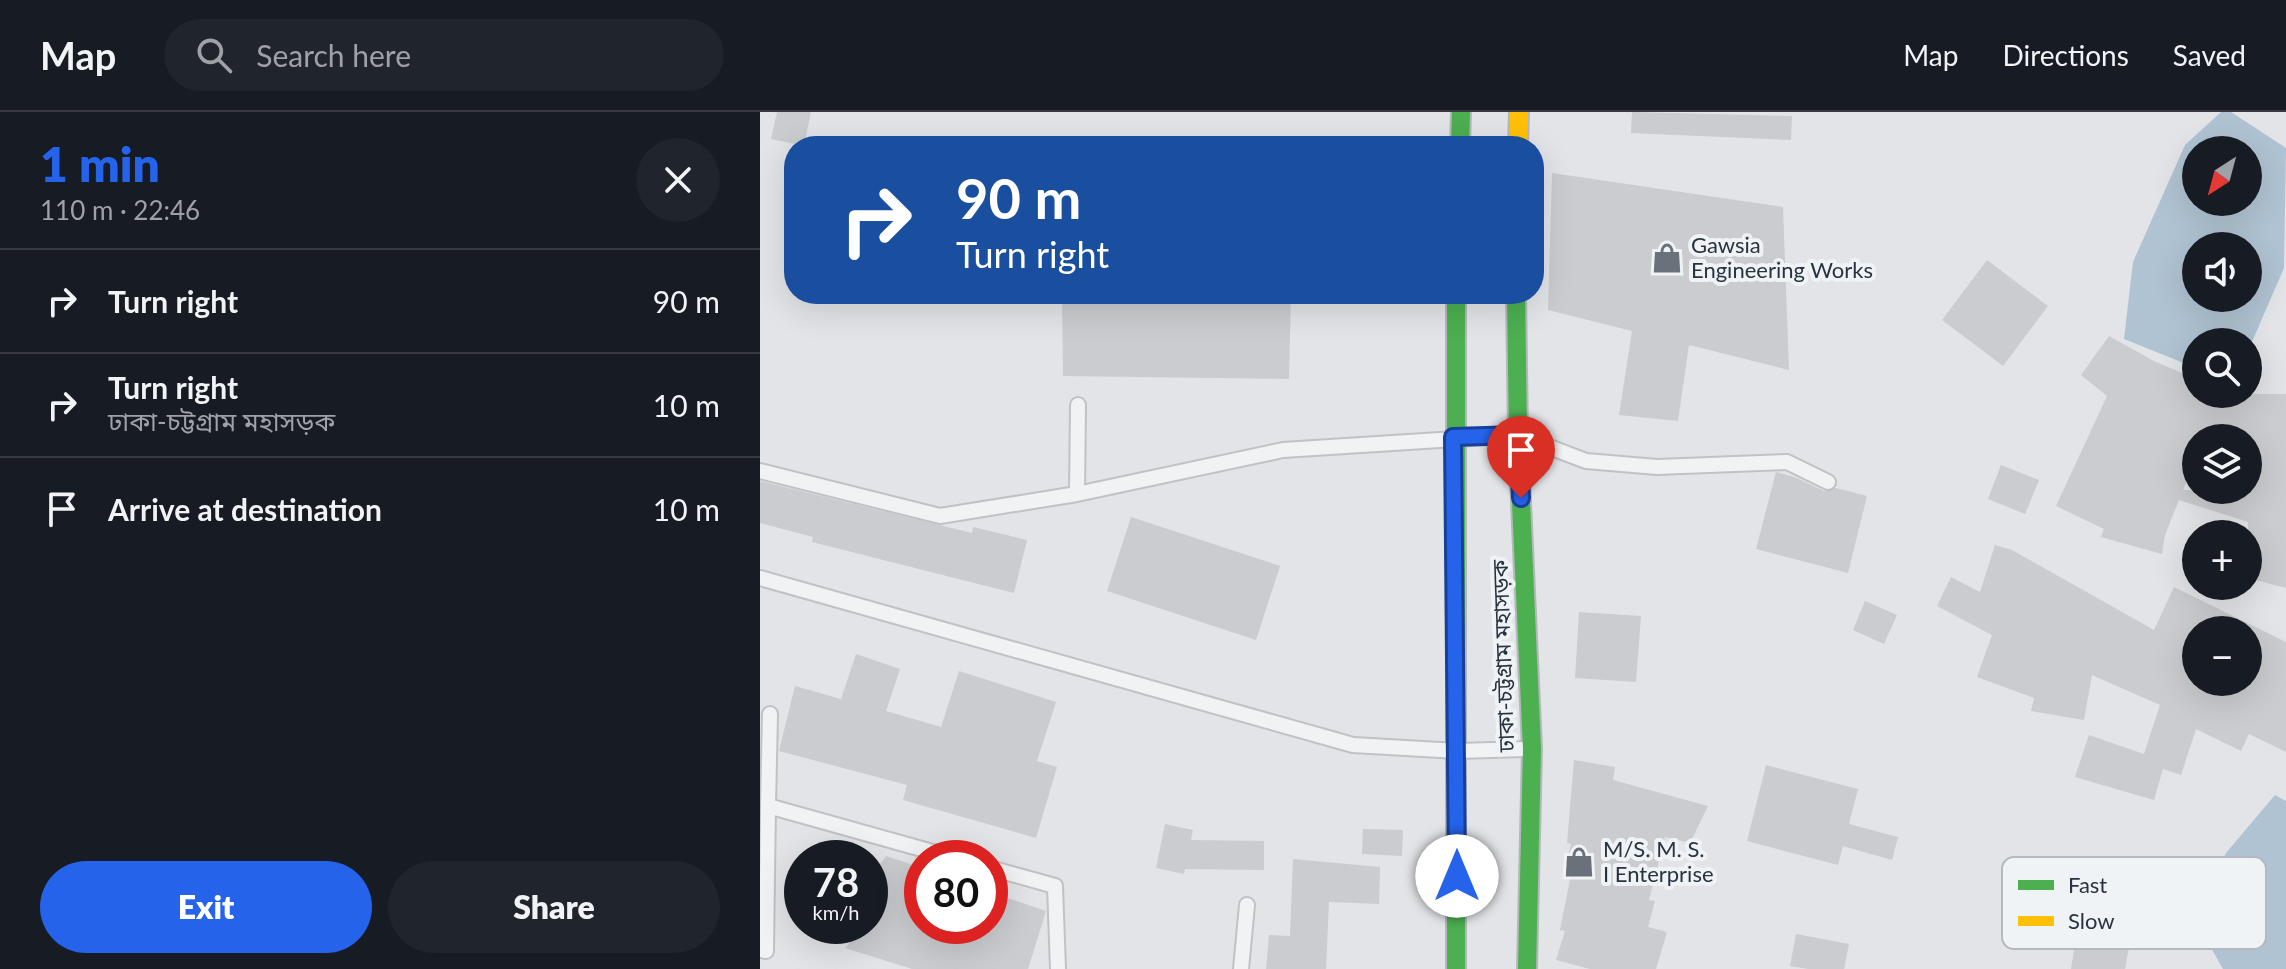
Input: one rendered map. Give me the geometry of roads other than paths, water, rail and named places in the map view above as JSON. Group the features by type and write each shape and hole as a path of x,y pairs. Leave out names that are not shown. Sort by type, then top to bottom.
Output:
{"highway":[{"path":"1460,136 1461,112"},
{"path":"1518,136 1519,112"},
{"name":"ঢাকা-চট্টগ্রাম মহাসড়ক","path":"1456,304 1453,437 1458,751 1456,969"},
{"name":"ঢাকা-চট্টগ্রাম মহাসড়ক","path":"1516,304 1518,435 1532,749 1527,969"}],"lane":[{"path":"1077,494 1078,405"},
{"path":"760,471 940,516 1077,494 1283,450 1518,435 1586,461 1657,467 1787,462 1828,482"},
{"path":"760,578 1353,745 1458,751 1532,749"},
{"path":"760,950 766,951 770,714"},
{"path":"768,806 904,844"},
{"path":"1008,873 1055,886 1058,969"},
{"path":"1241,969 1247,905"}],"water":[{"path":"2221,112 2231,112 2286,148 2284,268 2258,328 2182,328 2182,362 2124,339 2133,262 2182,152 2182,216 2262,216 2262,136 2195,136"},
{"path":"2275,795 2286,801 2286,969 2223,969 2212,949 2266,949 2266,857 2224,857"}],"place":[{"name":"Gawsia Engineering Works","path":"1667,258"},
{"name":"M/S. M. S. I Enterprise","path":"1579,862"}]}
